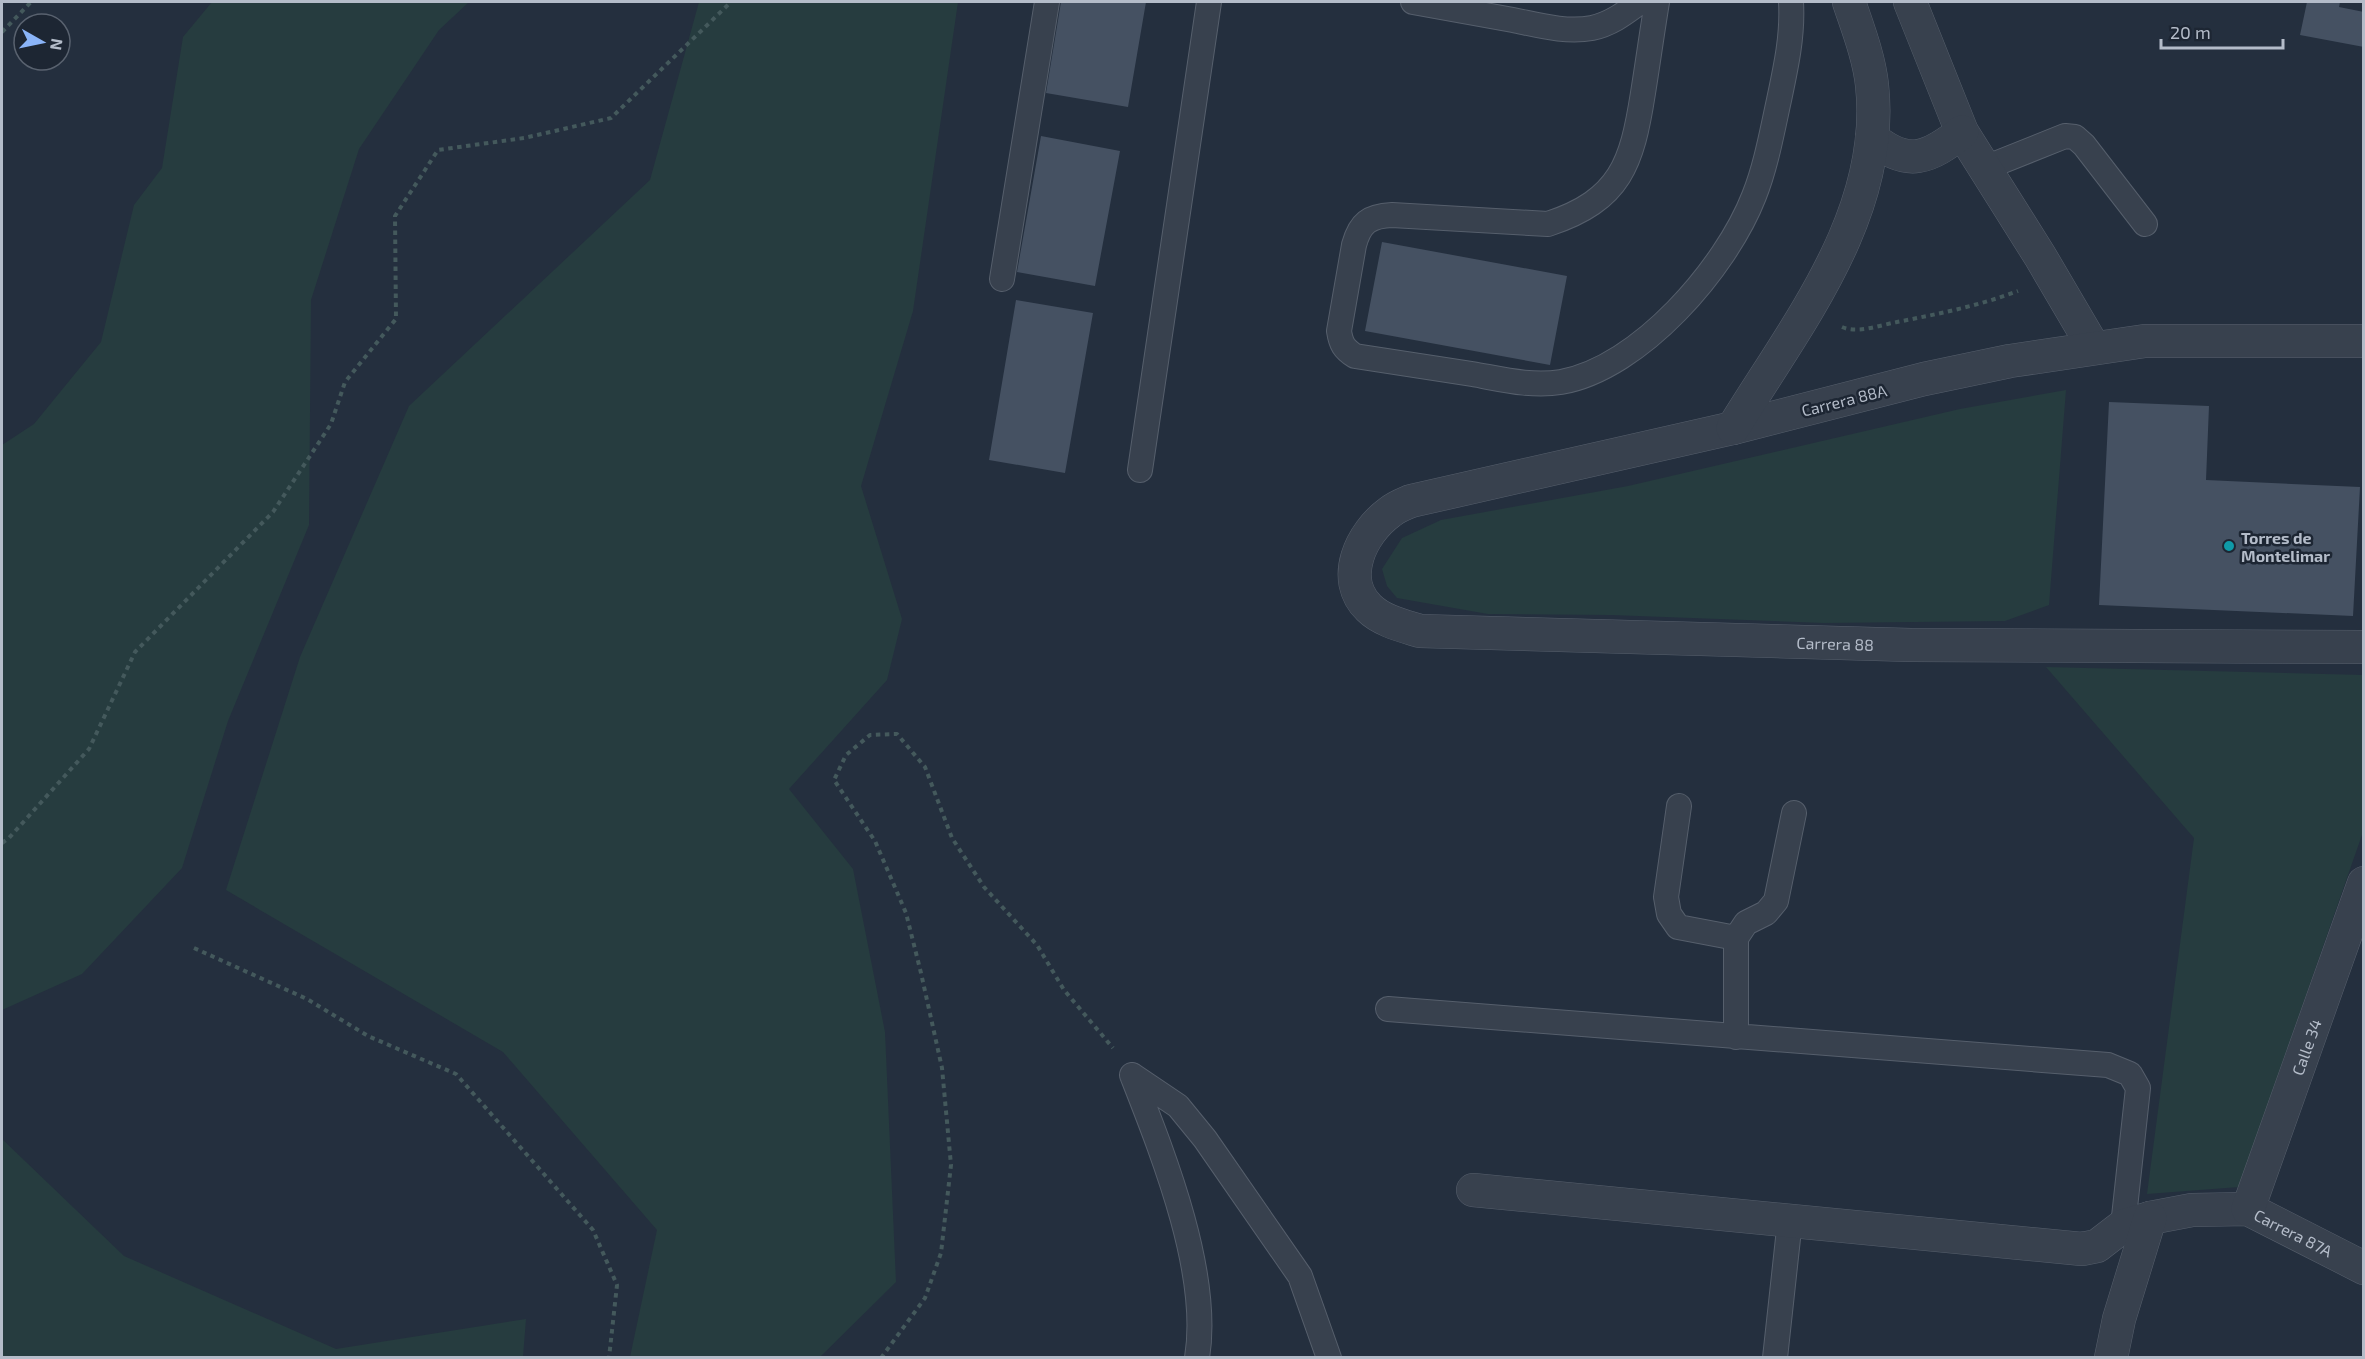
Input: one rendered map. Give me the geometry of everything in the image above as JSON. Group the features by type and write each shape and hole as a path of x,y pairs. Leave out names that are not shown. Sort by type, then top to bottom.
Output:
{"street":[{"path":"1733,428 1826,278 1851,222 1869,164 1872,138 1872,83 1849,2"},
{"path":"1910,2 1962,132 2051,274 2094,348"},
{"path":"1872,138 1887,150 1905,157 1923,156 1940,149 1962,132"},
{"name":"Carrera 88A","path":"1356,557 1365,538 1379,522 1391,511 1411,501 1733,428 1924,379 2010,361 2145,341 2364,341"},
{"name":"Carrera 88","path":"1356,557 1354,574 1359,594 1369,608 1387,619 1420,631 1911,645 2364,647"},
{"name":"Calle 34","path":"2248,1209 2364,883"},
{"path":"1473,1191 2082,1249 2097,1246 2137,1222"},
{"name":"Carrera 87A","path":"2137,1222 2192,1210 2248,1209 2364,1268"},
{"path":"2111,1358 2137,1222"}],"lane":[{"path":"1002,279 1047,2"},
{"path":"1140,470 1209,2"},
{"path":"1413,2 1549,27 1573,29 1591,28 1607,23 1623,15 1640,2"},
{"path":"1657,2 1634,143 1625,165 1612,185 1597,200 1572,216 1548,224 1392,215 1368,220 1358,232 1354,245 1339,331 1340,342 1346,350 1355,356 1530,384 1560,382 1590,375 1635,347 1674,314 1703,282 1731,241 1754,197 1768,152 1789,54 1791,2"},
{"path":"1985,168 2065,136 2075,137 2084,145 2145,224"},
{"path":"1679,806 1666,897 1669,914 1678,927 1736,938"},
{"path":"1736,1037 1736,938 1746,923 1766,913 1776,901 1794,813"},
{"path":"1388,1009 2108,1065 2130,1074 2138,1088 2137,1222"},
{"path":"1132,1075 1161,1150 1193,1261 1201,1334 1197,1358"},
{"path":"1132,1075 1178,1106 1204,1139 1300,1276 1329,1358"},
{"path":"1775,1358 1790,1220"}],"path":[{"path":"2,32 31,2"},
{"path":"2,843 89,749 135,652 273,512 331,424 345,382 396,319 395,216 438,150 524,138 611,118 731,2"},
{"path":"1838,326 1856,330 1962,310 2024,289 2051,274"},
{"path":"881,1358 925,1298 940,1253 951,1165 942,1068 906,913 875,841 834,780 846,756 870,735 897,734 925,767 952,838 984,887 1037,945 1064,990 1102,1037 1126,1062 1132,1075"},
{"path":"194,948 307,999 368,1036 456,1074 593,1230 617,1285 609,1358"}],"green space":[{"path":"212,2 469,2 439,30 359,149 311,300 309,525 228,721 182,868 82,974 2,1010 2,445 34,424 101,342 134,205 162,168 183,37"},
{"path":"699,2 958,2 913,311 861,486 902,619 887,680 789,789 853,869 885,1032 896,1282 820,1357 630,1357 657,1230 503,1052 226,890 300,657 409,406 650,180"},
{"path":"2066,390 2049,605 2005,621 1824,623 1611,615 1488,614 1397,598 1387,586 1382,569 1402,538 1441,520 1628,486 1960,409"},
{"path":"2046,667 2363,675 2363,832 2239,1187 2147,1194 2194,838"},
{"path":"2,1139 124,1256 336,1349 526,1319 523,1357 2,1357"}],"building":[{"path":"1061,2 1146,2 1128,107 1046,93"},
{"path":"2307,2 2340,2 2339,7 2364,12 2364,47 2300,35"},
{"path":"1041,136 1120,151 1095,286 1017,272"},
{"path":"1382,242 1567,276 1550,365 1365,331"},
{"path":"1016,300 1093,313 1065,473 989,460"},
{"name":"Torres de Montelimar","path":"2109,402 2209,406 2206,480 2360,487 2353,616 2099,605"}],"place":[{"name":"Torres de Montelimar","path":"2229,546"}]}
